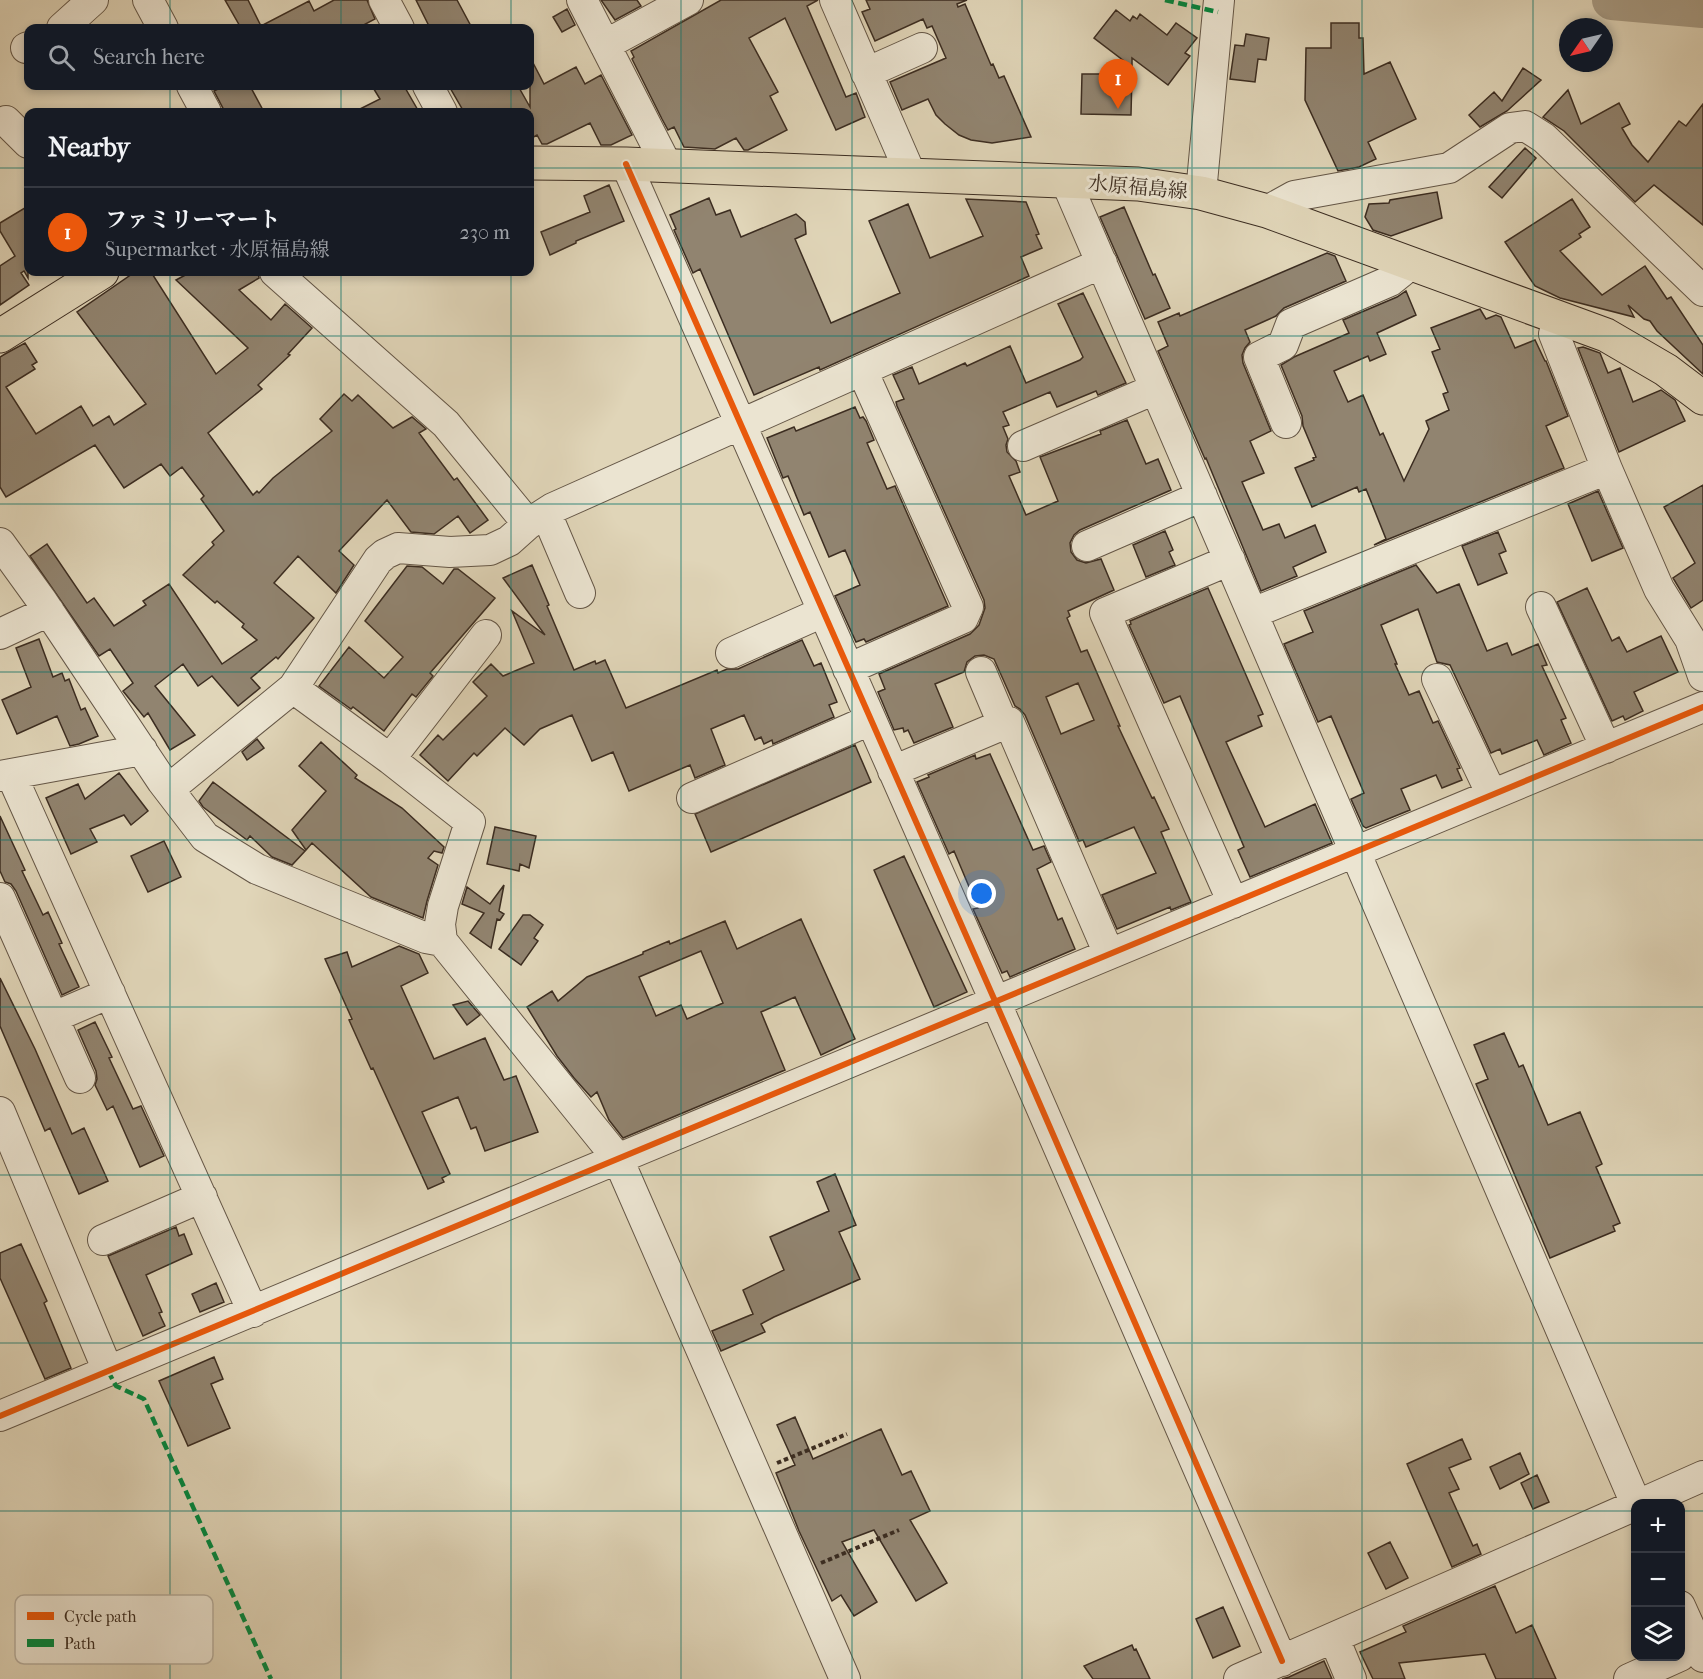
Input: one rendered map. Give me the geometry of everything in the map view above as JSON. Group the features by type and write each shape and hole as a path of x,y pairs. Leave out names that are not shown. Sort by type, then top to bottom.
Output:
{"main road":[{"name":"水原福島線","path":"534,163 626,164 1138,184 1201,193 1267,211 1606,334 1666,370 1703,398"},
{"path":"0,336 96,276"}],"street":[{"path":"66,24 93,0"},
{"path":"148,0 161,24"},
{"path":"384,0 397,24"},
{"path":"582,0 667,166"},
{"path":"605,45 687,0"},
{"path":"835,0 911,175"},
{"path":"1201,193 1219,0"},
{"path":"866,73 922,48"},
{"path":"194,90 204,108"},
{"path":"430,90 440,108"},
{"path":"6,121 24,139"},
{"path":"1267,211 1294,196 1449,168 1510,128 1526,126 1544,138 1703,291"},
{"path":"626,164 1281,1661"},
{"path":"1066,181 1635,1499"},
{"path":"169,789 293,688 378,560 385,554 398,548 450,552 490,550 509,541 537,518 740,424 1102,263"},
{"path":"1286,423 1259,357 1283,345 1291,324 1390,280 1411,264"},
{"path":"280,276 446,424 537,518 580,593"},
{"path":"1559,317 1554,334 1607,469 1659,589 1690,639 1703,676"},
{"path":"848,669 963,618 968,607 862,370"},
{"path":"1023,446 1155,389"},
{"path":"1253,613 1607,469"},
{"path":"1087,546 1202,496"},
{"path":"0,543 49,610 169,789 205,837 257,868 426,938 442,941"},
{"path":"1230,560 1105,614 1233,903"},
{"path":"1541,607 1606,748"},
{"path":"0,634 49,610"},
{"path":"731,653 823,612"},
{"path":"390,759 486,635"},
{"path":"981,672 1003,724"},
{"path":"1437,679 1492,795"},
{"path":"293,688 390,759 470,822 444,906 440,924 442,941 618,1159 845,1679"},
{"path":"0,1416 1703,708"},
{"path":"692,798 870,720"},
{"path":"893,771 1009,722 1109,954"},
{"path":"142,750 5,775 110,993 253,1312"},
{"path":"0,898 80,1078"},
{"path":"54,1017 110,993"},
{"path":"0,1112 108,1371"},
{"path":"103,1240 202,1197"},
{"path":"1649,1499 1703,1476"},
{"path":"1239,1679 1631,1507"},
{"path":"1629,1679 1691,1655 1680,1607"},
{"path":"1334,1638 1351,1679"}],"path":[{"path":"754,1472 847,1434"},
{"path":"798,1573 899,1530"}],"building":[{"path":"225,0 248,0 260,24 239,24"},
{"path":"334,0 367,0 375,19 366,24 265,24 309,1 314,11"},
{"path":"416,0 457,0 470,24 428,24"},
{"path":"601,0 637,0 641,6 615,20"},
{"path":"721,0 818,0 807,6 846,97 856,93 865,117 836,130 785,18 749,38 778,92 770,96 787,130 748,150 744,150 736,138 715,149 684,147 674,127 668,130 632,59 634,57 631,51"},
{"path":"866,0 967,0 957,4 958,7 965,4 991,65 993,64 999,78 1004,76 1031,137 992,143 971,140 959,135 945,124 936,115 928,99 902,110 890,82 946,58 932,26 927,28 923,19 875,41 862,12 870,9"},
{"path":"567,9 575,25 562,32 553,17"},
{"path":"1116,10 1130,21 1133,16 1137,19 1140,14 1167,35 1176,23 1197,38 1185,53 1190,56 1168,85 1132,58 1132,67 1094,38"},
{"path":"1331,23 1359,23 1359,38 1363,38 1364,74 1390,62 1416,119 1368,142 1376,159 1359,167 1338,171 1305,100 1306,48 1331,48"},
{"path":"1246,34 1269,38 1266,60 1258,59 1255,82 1230,79 1235,45 1244,46"},
{"path":"534,65 544,84 576,67 585,84 601,75 632,135 611,145 601,145 590,123 547,144 542,144 537,135 534,137 534,108 462,108 451,90 520,90 530,107 530,90 534,90"},
{"path":"1523,68 1541,80 1507,111 1480,127 1469,115 1494,92 1502,101"},
{"path":"1082,74 1132,74 1131,115 1081,114"},
{"path":"252,90 262,108 223,108 214,91"},
{"path":"374,90 406,90 417,108 362,108 380,99"},
{"path":"1568,90 1581,124 1619,103 1630,124 1622,128 1632,145 1648,162 1679,121 1686,126 1703,104 1703,225 1654,185 1635,202 1564,131 1543,117"},
{"path":"1525,148 1536,158 1502,198 1489,187"},
{"path":"609,185 624,221 576,241 550,255 541,232 590,212 584,196"},
{"path":"1437,192 1442,218 1391,236 1373,230 1365,217 1369,204 1389,203 1390,200"},
{"path":"709,198 716,215 730,210 741,237 796,214 805,222 806,234 795,239 831,323 900,293 869,221 908,204 930,258 983,236 966,199 1026,202 1042,248 1021,257 1029,276 820,370 819,367 754,395 700,269 693,273 674,230 676,229 670,215"},
{"path":"1572,199 1590,227 1579,234 1581,237 1560,251 1602,295 1645,266 1667,299 1671,297 1703,345 1703,374 1657,331 1650,321 1644,319 1628,305 1634,317 1560,298 1535,286 1505,242"},
{"path":"1124,207 1170,308 1145,319 1100,217"},
{"path":"24,208 24,271 21,273 29,285 0,305 0,266 15,256 0,231 0,223"},
{"path":"1327,253 1335,256 1346,281 1284,308 1276,316 1245,330 1250,342 1242,355 1243,363 1271,431 1250,441 1264,473 1242,482 1263,530 1279,524 1285,538 1315,525 1326,552 1293,567 1297,576 1261,591 1206,458 1158,351 1168,346 1158,322 1179,313 1180,316"},
{"path":"129,276 154,276 216,374 248,348 176,280 184,276 259,276 259,278 239,290 271,320 285,304 312,328 288,354 290,355 258,385 262,389 208,433 253,495 257,491 259,493 273,478 332,431 320,419 344,394 352,401 358,395 393,428 412,417 426,429 419,433 454,480 457,478 488,520 470,533 458,516 434,534 411,532 387,500 339,551 354,565 336,593 298,556 274,583 314,618 278,659 276,657 251,678 260,688 238,706 212,676 198,686 183,664 155,686 195,735 170,750 148,713 144,717 123,691 133,683 110,649 99,656 30,556 47,544 87,603 94,598 114,626 146,605 143,601 169,584 222,664 257,640 242,627 244,624 183,575 214,545 212,542 224,531 201,499 204,496 182,467 170,476 161,464 124,488 95,445 6,497 0,487 0,357 5,354 25,343 37,362 32,365 35,369 6,387 36,434 81,406 93,426 109,416 114,425 146,404 77,312"},
{"path":"1406,291 1416,315 1377,333 1386,354 1370,361 1368,356 1334,371 1348,402 1363,395 1380,435 1383,433 1404,481 1429,429 1426,421 1449,410 1443,394 1448,392 1432,352 1440,349 1431,328 1480,309 1486,319 1496,315 1501,317 1515,348 1535,340 1568,416 1546,426 1564,468 1374,545 1386,539 1366,489 1359,492 1357,487 1312,507 1295,468 1316,457 1281,365 1349,333 1343,320"},
{"path":"1083,293 1126,383 1098,395 1096,391 1057,407 1050,392 1003,412 1009,425 1003,427 1008,439 1007,452 1016,461 1020,472 1009,476 1026,515 1058,501 1040,457 1101,434 1100,431 1127,420 1146,464 1158,459 1171,490 1080,530 1070,543 1071,552 1077,560 1086,563 1101,559 1114,590 1068,611 1070,616 1067,618 1081,652 1087,650 1120,726 1118,726 1169,829 1161,832 1191,902 1171,910 1170,907 1117,929 1102,895 1156,873 1134,827 1086,847 1083,840 1079,841 1025,715 1015,706 994,659 984,655 975,656 967,662 964,672 935,684 953,727 914,743 908,730 904,732 903,728 894,730 878,692 885,689 879,674 970,634 979,625 985,608 984,600 897,406 896,402 904,399 893,375 912,367 919,384 965,363 967,366 1010,346 1026,383 1080,360 1083,357 1058,304","holes":["1078,683 1094,720 1061,734 1046,697"]},
{"path":"1583,347 1600,353 1608,373 1620,368 1633,402 1661,390 1675,400 1685,421 1619,452 1578,348"},
{"path":"855,407 860,418 863,417 866,421 874,440 867,443 887,489 895,486 948,606 866,642 864,639 856,642 835,596 860,585 845,550 829,557 810,512 804,515 788,476 783,478 767,438 794,427 796,431"},
{"path":"1703,485 1703,600 1691,608 1673,578 1695,563 1664,507"},
{"path":"1598,491 1623,548 1592,561 1568,504"},
{"path":"1165,531 1173,550 1169,552 1175,565 1146,577 1133,545"},
{"path":"1498,532 1506,551 1499,554 1507,573 1478,585 1462,546"},
{"path":"532,565 574,670 595,661 596,664 605,660 626,708 717,670 718,673 727,669 738,669 802,640 814,666 821,663 837,702 829,705 834,717 773,744 772,740 764,744 761,737 755,740 744,715 711,729 725,765 695,778 690,765 629,791 613,752 592,761 572,715 540,729 524,745 505,728 477,756 474,753 448,781 420,755 438,735 443,740 487,696 473,682 491,664 503,676 534,663 512,611 545,635 503,578"},
{"path":"1416,565 1437,593 1459,584 1487,651 1507,643 1512,655 1538,644 1547,665 1542,666 1566,718 1561,720 1571,743 1544,755 1537,740 1502,754 1500,749 1491,753 1450,665 1437,662 1418,609 1381,625 1409,695 1419,691 1433,723 1438,721 1460,768 1457,769 1462,780 1442,788 1436,775 1401,789 1410,810 1366,828 1351,799 1364,793 1331,716 1318,722 1284,644 1313,632 1304,611"},
{"path":"407,566 422,567 443,584 454,569 458,569 495,598 430,673 433,676 416,697 412,694 384,731 353,707 351,709 319,686 349,647 384,678 403,657 365,621"},
{"path":"1208,588 1263,714 1258,716 1262,726 1226,742 1265,827 1315,804 1332,843 1250,877 1238,850 1244,847 1180,696 1164,703 1129,625 1130,621"},
{"path":"1587,588 1612,641 1619,637 1627,652 1661,636 1678,672 1634,692 1643,711 1625,720 1623,716 1612,721 1557,602"},
{"path":"39,639 53,677 62,673 65,681 69,679 81,710 85,708 98,736 70,746 57,716 17,734 2,700 31,687 16,648"},
{"path":"257,739 264,748 247,760 242,752"},
{"path":"321,742 357,775 355,778 402,808 444,847 442,853 434,851 428,858 438,865 423,918 371,897 312,843 306,850 292,830 326,791 299,766"},
{"path":"855,745 871,782 711,852 695,814"},
{"path":"990,754 1033,850 1044,846 1051,862 1037,869 1058,920 1062,918 1075,949 1010,977 1007,971 1002,973 973,909 978,908 954,851 949,854 917,782 975,755 976,759"},
{"path":"119,773 148,811 131,825 124,815 90,829 97,842 71,854 46,798 78,784 85,799"},
{"path":"213,782 305,851 292,865 272,857 250,836 247,840 203,807 199,801"},
{"path":"0,816 43,915 48,912 62,943 59,944 79,987 62,995 16,891 11,884 5,882 0,871"},
{"path":"495,827 536,836 529,868 520,864 519,871 487,864"},
{"path":"164,841 181,877 148,892 131,856"},
{"path":"904,856 967,992 934,1007 874,870"},
{"path":"504,885 499,911 504,914 500,920 497,919 491,948 470,933 484,913 462,904 467,887 490,904"},
{"path":"523,915 530,915 543,925 534,938 538,941 521,965 499,949"},
{"path":"801,919 855,1039 821,1055 795,997 761,1012 785,1070 623,1138 609,1120 597,1092 591,1097 574,1078 557,1056 527,1007 552,991 558,1001 587,977 669,941 670,944 725,921 737,949","holes":["701,951 723,1003 687,1019 681,1005 656,1016 639,977"]},
{"path":"399,946 419,954 428,973 401,986 434,1059 485,1038 504,1080 516,1076 538,1132 485,1151 476,1127 471,1129 458,1097 422,1112 450,1174 442,1178 444,1182 428,1189 349,1020 352,1019 325,959 347,952 352,967"},
{"path":"0,978 35,1049 72,1134 84,1128 108,1181 79,1194 50,1128 45,1131 0,1026"},
{"path":"468,1001 480,1015 467,1025 453,1005"},
{"path":"95,1022 133,1109 141,1106 164,1156 140,1167 113,1106 107,1110 95,1085 96,1071 78,1030"},
{"path":"1504,1033 1519,1067 1523,1065 1548,1125 1580,1112 1602,1164 1596,1167 1620,1223 1613,1226 1615,1231 1550,1258 1476,1084 1488,1079 1474,1045"},
{"path":"835,1174 856,1225 839,1232 860,1279 774,1317 761,1324 765,1332 721,1351 712,1331 753,1314 743,1290 784,1270 770,1237 829,1211 817,1182"},
{"path":"176,1227 179,1236 184,1234 192,1254 146,1275 162,1312 159,1313 165,1326 143,1336 108,1256"},
{"path":"21,1244 47,1301 44,1303 71,1368 45,1379 0,1278 0,1253"},
{"path":"216,1283 224,1302 200,1312 192,1294"},
{"path":"214,1357 223,1379 211,1384 230,1428 188,1446 159,1381"},
{"path":"795,1417 813,1459 881,1429 902,1475 911,1471 930,1511 910,1520 947,1583 916,1601 874,1530 842,1542 877,1602 854,1616 841,1595 832,1601 799,1531 776,1473 795,1465 777,1425"},
{"path":"1462,1439 1471,1459 1449,1468 1459,1489 1449,1493 1473,1546 1477,1544 1481,1554 1452,1567 1407,1464"},
{"path":"1520,1453 1529,1474 1500,1489 1490,1467"},
{"path":"1537,1475 1549,1502 1533,1509 1521,1483"},
{"path":"1390,1542 1408,1578 1386,1589 1368,1553"},
{"path":"1495,1586 1516,1633 1532,1625 1556,1679 1496,1679 1485,1654 1399,1663 1405,1679 1373,1679 1360,1652 1406,1632 1403,1626"},
{"path":"1223,1607 1240,1646 1213,1658 1196,1619"},
{"path":"1132,1645 1150,1679 1093,1679 1084,1666"},
{"path":"1324,1661 1332,1679 1282,1679 1289,1677"}],"waterway":[{"path":"1612,0 1703,8"}],"marked path":[{"path":"1165,0 1218,12"},
{"path":"108,1371 116,1386 144,1399 271,1679"}],"cycle path":[{"path":"626,164 995,1001 1282,1661"},
{"path":"0,1416 1703,707"}],"place":[{"name":"ファミリーマート","path":"1118,109"}]}
